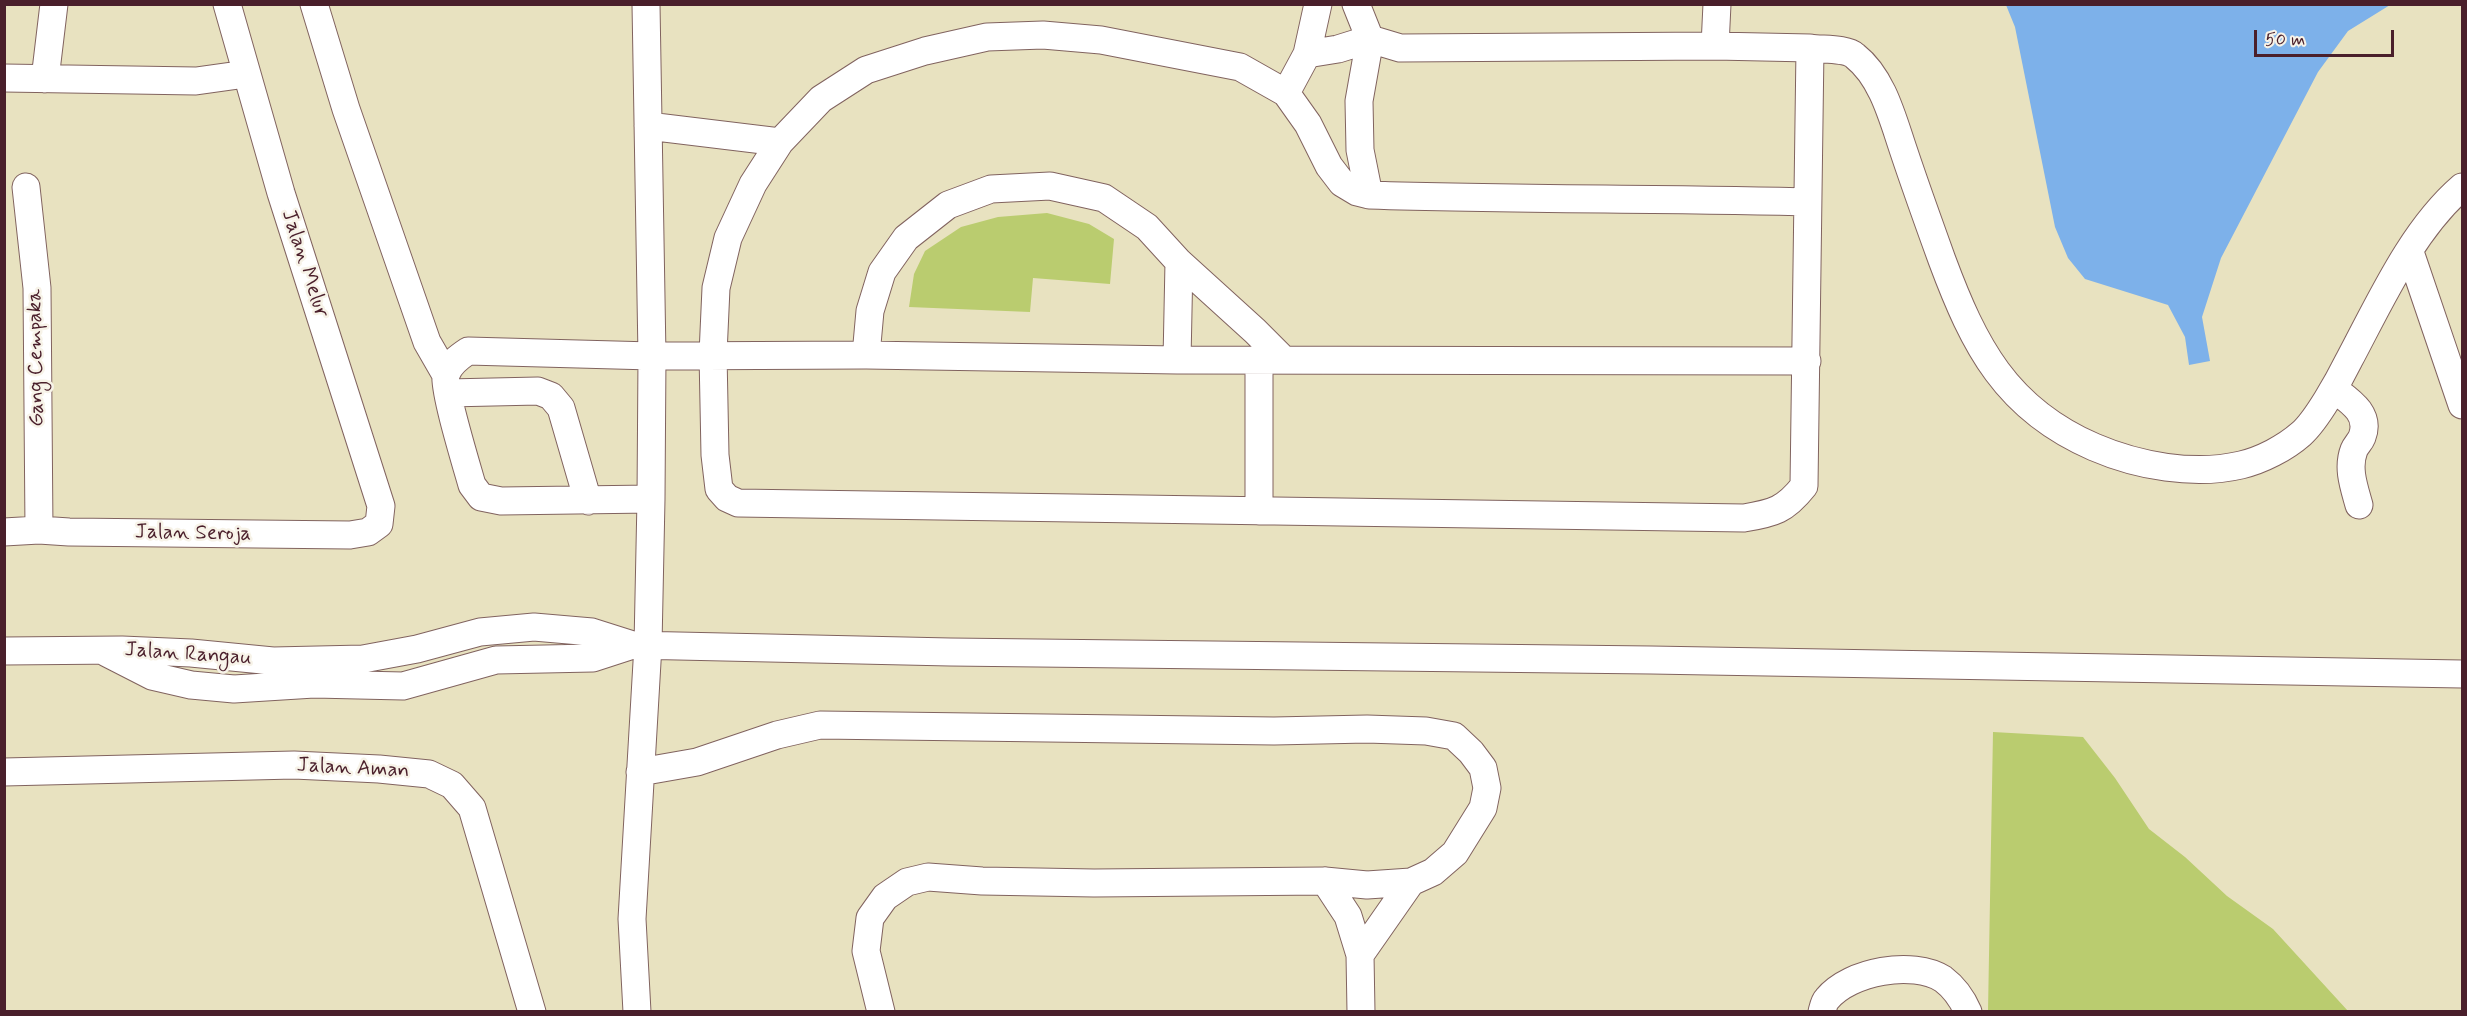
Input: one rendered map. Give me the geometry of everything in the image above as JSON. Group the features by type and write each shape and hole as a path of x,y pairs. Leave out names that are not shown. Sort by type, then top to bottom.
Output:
{"street":[{"path":"45,79 54,4"},
{"name":"Jalan Melur","path":"227,4 246,74 381,506 379,524"},
{"path":"314,4 346,109 427,342 447,384 472,485 481,497 501,501 651,499"},
{"path":"637,1011 632,919 640,772 641,645 651,499 652,356 646,4"},
{"path":"1286,93 1307,54 1318,4"},
{"path":"1356,4 1370,39 1359,101 1360,150 1370,195"},
{"path":"1715,46 1717,4"},
{"path":"1807,202 1700,199 1548,200 1370,195 1357,192 1342,183 1329,166 1308,124 1286,93 1240,67 1101,40 1054,36 987,37 925,51 866,70 821,99 780,142 753,184 728,238 716,288 713,354 715,455 719,489 727,498 738,503 1744,518 1771,514 1789,504 1804,486 1810,48"},
{"path":"1307,54 1338,49 1370,39 1400,48 1715,46 1810,48 1852,53 1868,68 1889,108 1938,249 1977,343 2009,387 2043,419 2070,436 2108,453 2165,467 2222,469 2258,461 2302,434 2334,389 2387,288 2410,252 2442,204 2463,188"},
{"path":"4,78 196,81 246,74"},
{"path":"648,126 780,142"},
{"path":"866,355 870,311 882,272 906,238 948,205 991,189 1050,186 1104,198 1147,227 1179,262 1256,331 1272,360 1259,511"},
{"name":"Gang Cempaka","path":"26,187 37,288 39,530"},
{"path":"2410,252 2463,405"},
{"path":"1177,360 1179,262"},
{"path":"447,384 456,359 468,351 652,356 866,355 1177,360 1807,361"},
{"path":"447,384 538,391 551,396 561,408 588,501"},
{"path":"2334,389 2356,404 2362,414 2365,427 2354,450 2352,464 2351,480 2360,505"},
{"name":"Jalan Seroja","path":"4,532 39,530 350,535 368,532 379,524"},
{"name":"Jalan Rangau","path":"4,651 191,653 274,674 313,672 392,655 456,637 511,628 592,632 641,645 962,652 1651,660 2463,674"},
{"path":"640,772 697,762 786,732 820,725 1426,731 1454,736 1471,752 1483,768 1487,788 1483,808 1455,853 1433,872 1411,882 1367,885 1325,881 982,882 928,877 907,882 885,897 870,918 866,951 882,1011"},
{"name":"Jalan Aman","path":"6,771 294,765 429,774 452,785 472,808 532,1011"},
{"path":"1325,881 1348,916 1360,955 1361,1011"},
{"path":"1360,955 1411,882"},
{"path":"1822,1011 1826,999 1850,982 1884,971 1910,969 1941,978 1957,990 1968,1011"}],"green space":[{"path":"1047,213 1089,224 1114,239 1110,284 1033,278 1030,312 909,307 914,274 925,251 961,227 998,217"},
{"path":"1993,732 2083,737 2115,778 2149,829 2185,857 2227,896 2273,929 2348,1011 1988,1011"}],"water":[{"path":"2006,5 2390,5 2348,31 2318,72 2221,258 2202,317 2210,361 2189,365 2185,337 2168,305 2085,279 2068,258 2055,227 2015,27"}]}
